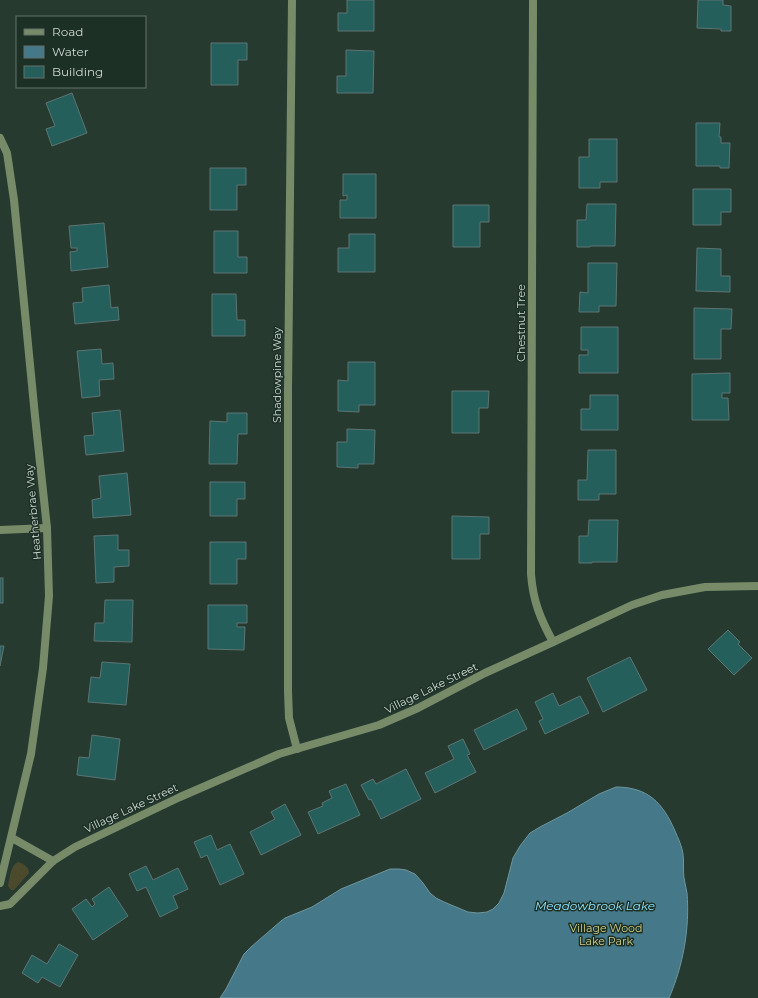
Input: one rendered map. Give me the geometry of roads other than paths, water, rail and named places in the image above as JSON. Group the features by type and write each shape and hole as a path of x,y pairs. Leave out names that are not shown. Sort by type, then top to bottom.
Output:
{"street":[{"name":"Shadowpine Way","path":"292,0 288,391 288,691 289,718 297,749"},
{"name":"Chestnut Tree","path":"533,0 531,574 536,605 543,624 553,642"},
{"name":"Heatherbrae Way","path":"0,138 7,153 14,200 47,528 49,596 43,668 31,754 0,883"},
{"path":"0,530 47,528"},
{"name":"Village Lake Street","path":"0,906 10,904 53,861 75,847 180,797 280,754 379,725 418,708 485,673 632,605 662,595 705,587 758,586"},
{"path":"12,838 53,861"}],"water":[{"name":"Meadowbrook Lake","path":"616,787 637,790 653,798 665,812 682,848 688,906 686,933 682,960 669,998 220,998 244,954 281,921 312,907 341,889 390,869 406,870 415,874 430,893 436,898 468,912 487,912 493,909 499,903 504,893 513,858 530,833 599,794"}],"park label":[{"name":"Village Wood Lake Park","path":"606,934"}]}
